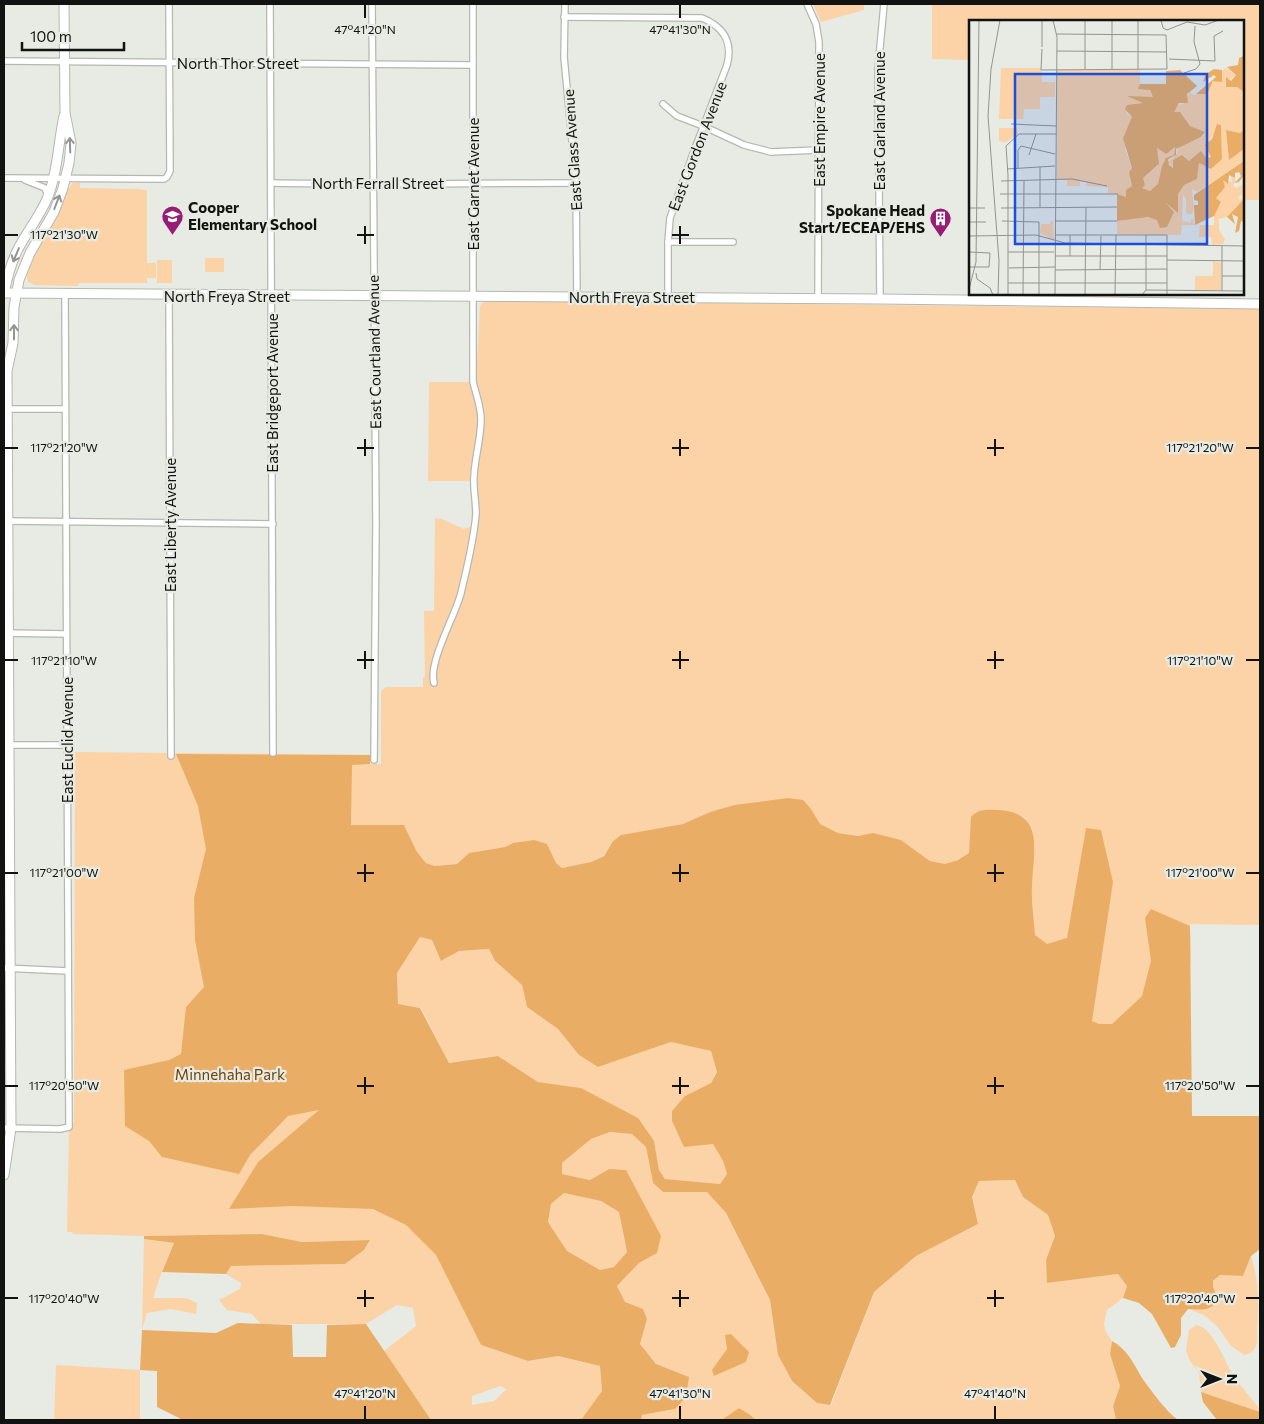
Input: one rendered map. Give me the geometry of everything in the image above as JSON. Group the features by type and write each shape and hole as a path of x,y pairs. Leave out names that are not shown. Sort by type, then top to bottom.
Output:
{"main road":[{"path":"4,1175 7,1128 6,409 8,371 14,343 16,293 23,267 54,212 70,163 71,143 65,113 64,4"},
{"path":"4,293 18,250 48,196 54,178 58,143 65,113"},
{"name":"North Freya Street","path":"4,293 880,299 1260,304"},
{"path":"4,354 8,371"}],"street":[{"path":"4,178 164,179 167,177 170,171 169,4"},
{"name":"East Bridgeport Avenue","path":"270,4 273,753"},
{"name":"East Courtland Avenue","path":"372,4 376,524 374,760"},
{"name":"East Garnet Avenue","path":"434,683 433,675 444,636 460,596 475,524 474,475 481,417 473,382 474,182 472,4"},
{"name":"East Glass Avenue","path":"565,4 564,57 576,184 577,297"},
{"name":"East Empire Avenue","path":"807,4 816,24 819,42 818,299"},
{"name":"East Garland Avenue","path":"880,299 878,68 884,4"},
{"name":"East Gordon Avenue","path":"564,17 702,18 711,22 726,38 731,53 670,218 668,298"},
{"name":"North Thor Street","path":"4,62 472,65"},
{"path":"663,104 677,116 744,145 771,152 818,150"},
{"path":"20,178 45,188 48,196"},
{"name":"North Ferrall Street","path":"271,183 372,185 474,182 576,184"},
{"path":"668,242 733,242"},
{"name":"East Euclid Avenue","path":"7,1128 60,1129 69,1127 65,293"},
{"name":"East Liberty Avenue","path":"169,295 171,756"},
{"path":"6,409 65,409"},
{"path":"6,521 273,524"},
{"path":"6,633 66,634"},
{"path":"7,745 67,745"},
{"path":"7,968 68,971"}],"green space":[{"path":"813,4 864,4 864,10 821,22"},
{"path":"932,4 1260,4 1260,200 1244,200 1244,20 969,20 969,60 932,59"},
{"path":"73,183 80,183 80,188 147,190 147,263 156,263 156,278 147,278 147,283 78,283 78,286 34,285 28,282 27,275 33,258 58,215 66,194"},
{"path":"205,258 224,258 224,272 205,272"},
{"path":"157,260 172,260 172,283 157,283"},
{"path":"1091,295 1204,295 1091,297"},
{"name":"Minnehaha Park","path":"486,301 1260,309 1260,925 1190,924 1191,962 1142,996 1112,1024 1075,1035 1035,935 1031,885 1035,848 1032,829 1024,817 1004,811 984,810 971,836 969,853 945,865 930,861 901,840 873,834 859,836 838,833 819,824 811,809 710,812 683,824 622,835 613,841 604,855 591,862 562,868 556,864 547,844 513,843 505,847 469,853 457,864 435,866 426,863 417,852 404,825 386,825 412,1230 436,1255 481,1345 528,1361 558,1356 600,1366 602,1391 582,1420 431,1420 384,1351 416,1326 413,1308 397,1305 366,1324 261,1324 252,1314 227,1310 219,1300 240,1289 241,1283 226,1274 231,1266 345,1264 364,1250 370,1240 302,1242 262,1234 144,1236 73,1234 72,1232 67,1232 69,1127 74,1122 75,752 370,755 370,764 381,764 381,691 386,687 423,687 423,678 425,676 424,611 434,611 435,518 442,519 464,529 472,526 471,481 428,481 429,382 476,382 480,306","holes":["500,1386 507,1389 494,1401 472,1405 472,1396"]},
{"name":"Minnehaha Park","path":"176,754 370,755 370,764 352,765 351,825 404,825 417,852 426,863 435,866 457,864 469,853 534,840 547,844 556,863 562,868 591,862 604,856 613,841 621,835 683,824 710,812 735,805 788,798 803,800 820,824 838,833 858,836 873,833 901,840 930,861 945,864 958,860 969,853 971,817 974,814 980,811 999,810 1014,813 1024,818 1034,837 1032,903 1035,935 1047,944 1067,938 1086,828 1101,830 1113,882 1092,1021 1099,1024 1112,1024 1142,996 1151,961 1145,918 1151,909 1190,926 1192,1116 1260,1116 1260,1249 1251,1256 1243,1276 1220,1275 1213,1281 1213,1287 1218,1298 1215,1303 1206,1309 1188,1309 1181,1318 1181,1335 1175,1347 1171,1348 1152,1314 1139,1303 1123,1298 1127,1286 1118,1274 1047,1283 1046,1260 1055,1236 1048,1215 1023,1197 1015,1180 979,1181 972,1197 978,1224 916,1256 874,1292 830,1405 817,1403 792,1381 778,1355 770,1300 726,1213 707,1192 663,1192 653,1183 646,1147 632,1134 610,1132 591,1139 562,1163 562,1174 590,1180 609,1169 626,1170 661,1236 657,1253 639,1263 617,1286 625,1302 643,1309 647,1319 640,1344 656,1364 689,1377 686,1397 675,1409 642,1415 641,1420 581,1420 602,1391 600,1366 558,1356 528,1361 481,1345 436,1255 406,1225 373,1209 293,1206 229,1209 258,1162 319,1110 288,1116 250,1155 239,1174 162,1157 149,1141 125,1126 124,1070 169,1060 181,1054 186,1007 204,987 195,940 194,898 206,849 198,806","holes":["420,937 432,940 441,961 459,951 489,949 495,961 522,985 527,1007 558,1029 579,1055 598,1067 671,1042 711,1051 717,1072 711,1083 685,1096 672,1111 672,1121 684,1147 713,1144 723,1161 727,1174 720,1184 665,1179 659,1170 654,1141 638,1118 581,1088 538,1082 498,1056 449,1063 420,1008 398,1004 397,973","564,1193 601,1201 619,1212 627,1252 614,1267 600,1270 567,1251 548,1222 551,1204"]},
{"path":"420,937 432,940 441,961 459,951 489,949 495,961 522,985 527,1007 558,1029 579,1055 598,1067 671,1042 711,1051 717,1071 711,1083 685,1096 723,1161 727,1174 720,1184 665,1179 659,1170 654,1141 581,1088 538,1082 498,1056 449,1063 421,1008 398,1004 397,973"},
{"path":"610,1132 632,1134 646,1147 653,1183 663,1192 707,1192 726,1213 770,1300 778,1355 792,1381 817,1403 831,1405 874,1292 916,1256 978,1224 972,1197 979,1181 1015,1180 1023,1197 1048,1215 1055,1236 1046,1260 1048,1283 1118,1274 1127,1286 1123,1298 1107,1310 1104,1323 1105,1330 1112,1341 1110,1354 1120,1386 1113,1406 1116,1420 756,1420 739,1408 723,1419 641,1420 642,1415 675,1409 688,1377 656,1364 640,1344 647,1319 625,1302 617,1286 639,1263 657,1253 609,1169 590,1180 562,1174 562,1163 591,1139"},
{"path":"564,1193 601,1201 619,1212 627,1252 614,1267 600,1270 567,1252 548,1222 551,1204"},
{"path":"262,1234 302,1242 370,1240 364,1250 345,1264 231,1266 226,1274 162,1272 174,1243 144,1239 144,1236"},
{"path":"144,1239 174,1243 153,1298 186,1298 197,1303 196,1314 171,1309 147,1313 142,1330"},
{"path":"1251,1256 1256,1274 1258,1293 1257,1344 1254,1350 1244,1355 1230,1345 1218,1327 1204,1315 1188,1309 1210,1309 1218,1298 1213,1282 1220,1275 1243,1276"},
{"path":"238,1323 292,1325 293,1357 326,1357 327,1325 366,1324 431,1420 183,1420 157,1407 157,1371 140,1370 142,1330 216,1333"},
{"path":"1196,1325 1202,1327 1213,1338 1233,1375 1260,1409 1260,1412 1201,1392 1199,1373 1190,1361 1186,1350 1189,1330"},
{"path":"731,1334 749,1352 746,1362 714,1376 712,1370 727,1349 725,1335"},
{"path":"1112,1341 1126,1353 1155,1395 1178,1420 1116,1420 1113,1406 1120,1386 1110,1354"},
{"path":"56,1365 140,1370 140,1420 54,1420"},
{"path":"1201,1392 1260,1412 1260,1420 1217,1420 1203,1402"},
{"path":"739,1408 756,1420 700,1420 723,1419"}],"place":[{"name":"Cooper Elementary School","path":"172,235"},
{"name":"Spokane Head Start/ECEAP/EHS","path":"941,238"}]}
